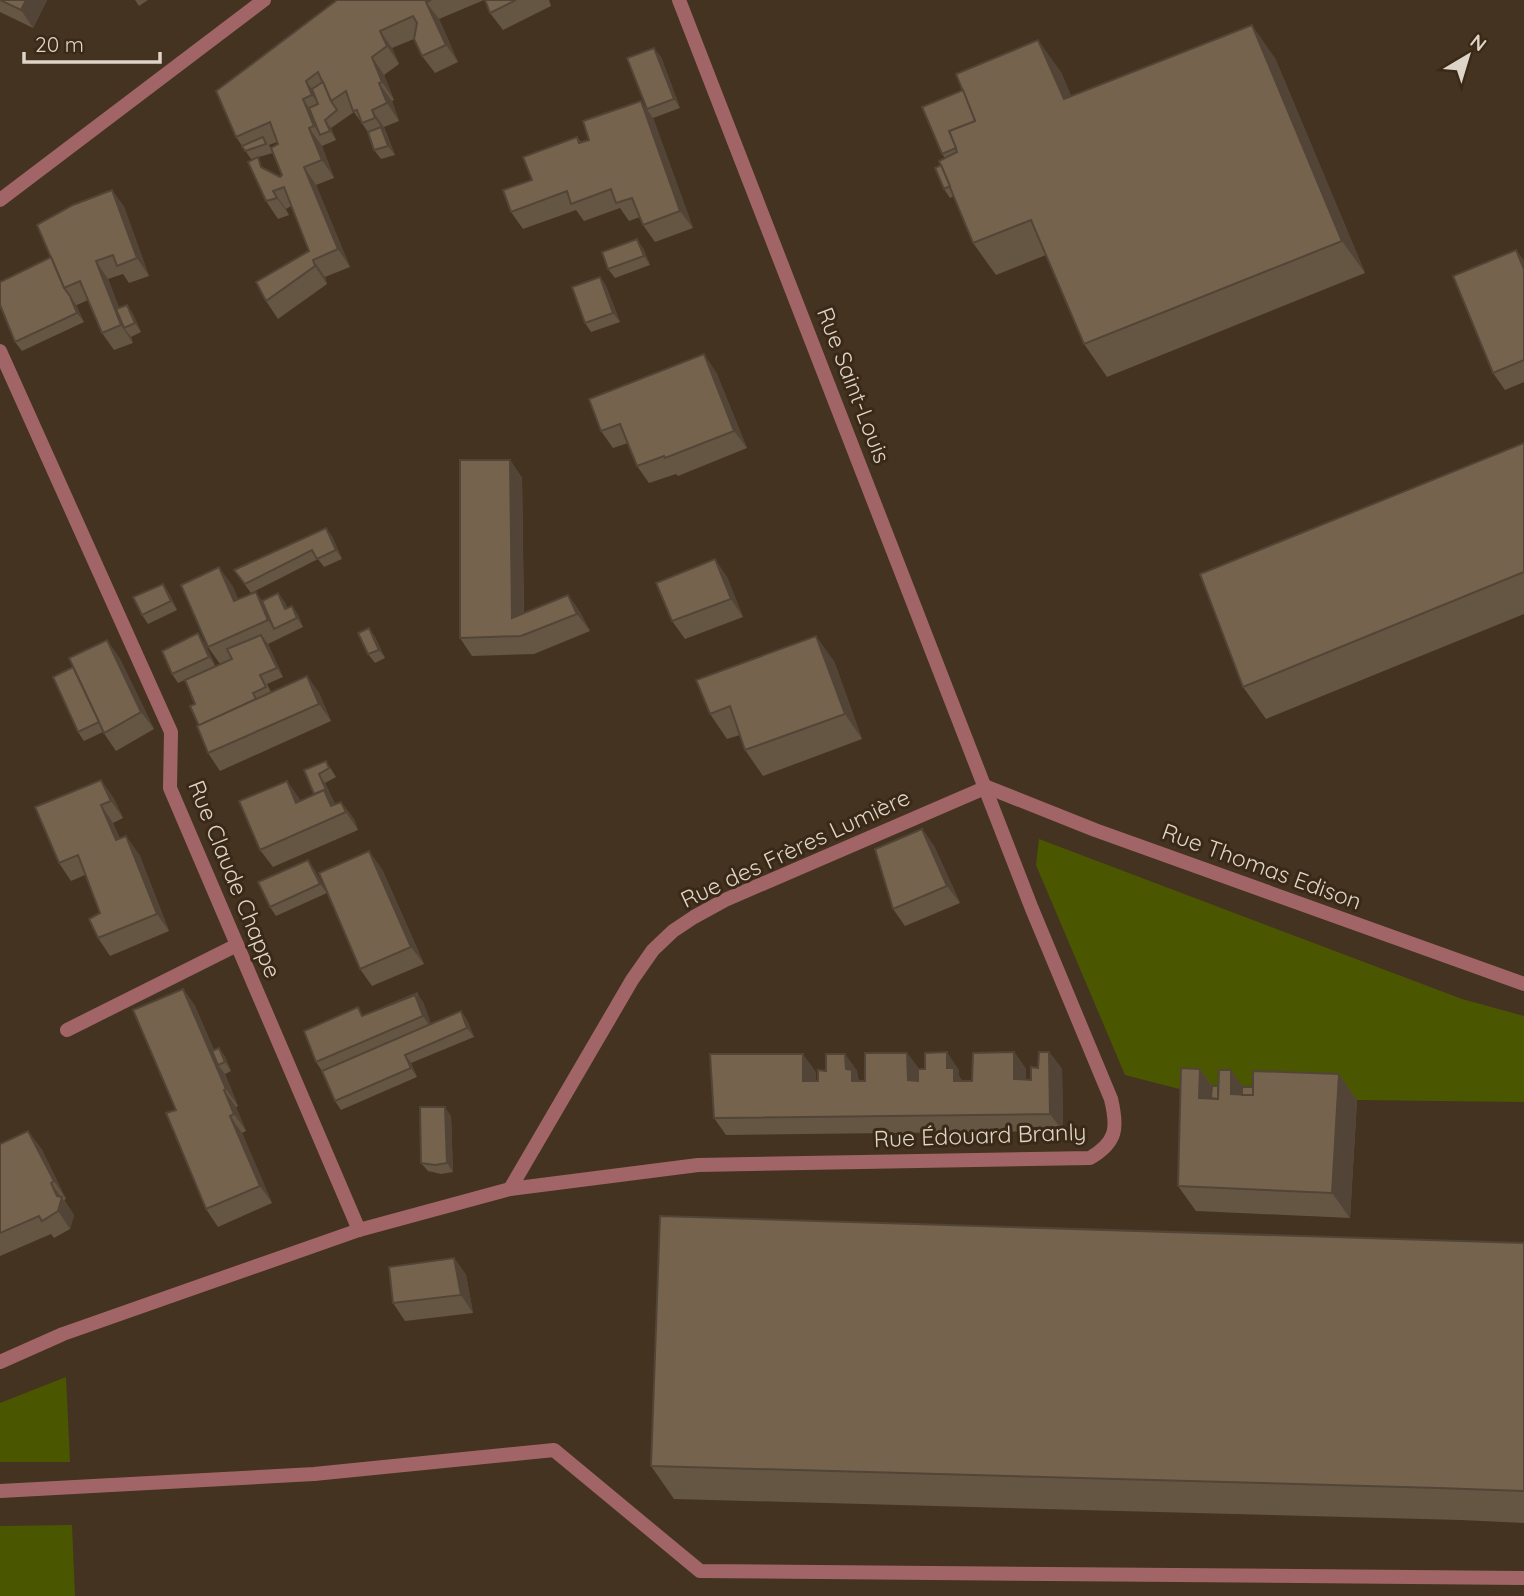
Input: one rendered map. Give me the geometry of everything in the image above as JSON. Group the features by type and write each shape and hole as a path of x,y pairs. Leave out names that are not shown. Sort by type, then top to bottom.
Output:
{"street":[{"path":"0,200 264,0"},
{"name":"Rue Saint-Louis","path":"679,0 986,787"},
{"name":"Rue Claude Chappe","path":"0,351 172,732 170,788 359,1230"},
{"name":"Rue Thomas Edison","path":"986,787 1108,835 1524,984"},
{"name":"Rue des Frères Lumière","path":"510,1189 632,980 653,950 673,931 725,900 986,787"},
{"name":"Rue Édouard Branly","path":"0,1362 63,1334 359,1230 510,1189 698,1165 1090,1158 1104,1149 1114,1135 1116,1119 1111,1099 1032,909 986,787"},
{"path":"67,1030 237,945"},
{"path":"0,1492 313,1474 554,1450 700,1571 1524,1578"}],"green space":[{"path":"1039,839 1462,999 1524,1016 1524,1102 1357,1100 1199,1094 1125,1075 1036,865"},
{"path":"66,1377 70,1462 0,1462 0,1403"},
{"path":"72,1525 75,1596 0,1596 0,1526"}],"building":[{"path":"0,0 26,0 21,10"},
{"path":"337,0 431,0 426,2 446,45 422,56 414,39 417,23 413,16 380,31 387,46 372,57 387,103 372,110 375,118 362,123 357,110 353,111 346,91 331,101 318,72 306,81 312,95 303,99 314,126 309,128 322,160 304,167 338,249 313,260 315,266 266,301 256,282 309,251 284,187 273,191 277,198 266,201 248,162 258,157 261,167 280,177 282,175 271,148 278,144 270,122 236,137 216,91"},
{"path":"485,0 516,0 490,13"},
{"path":"1252,25 1342,241 1084,344 1031,220 973,243 939,161 957,152 949,131 975,121 956,74 1038,40 1064,99"},
{"path":"654,48 674,99 647,109 627,58"},
{"path":"323,82 337,110 325,120 330,131 320,135 309,108 318,104 312,89"},
{"path":"963,90 975,121 949,131 956,148 942,154 922,107"},
{"path":"641,101 680,211 643,225 632,198 616,203 611,189 571,204 567,191 511,212 503,190 532,180 523,157 577,137 579,143 589,140 583,121"},
{"path":"381,127 388,146 374,150 368,132"},
{"path":"263,137 266,144 245,151 242,146"},
{"path":"941,165 950,186 944,189 935,168"},
{"path":"112,190 137,258 117,266 113,255 96,261 121,325 102,333 80,281 64,288 37,225 73,205"},
{"path":"637,239 644,256 608,269 602,252"},
{"path":"1516,250 1524,269 1524,360 1493,373 1453,276"},
{"path":"51,257 77,313 15,342 0,305 0,282"},
{"path":"600,277 613,313 585,323 572,287"},
{"path":"127,305 135,323 124,328 116,309"},
{"path":"704,354 734,431 637,466 620,424 601,431 589,399"},
{"path":"1524,443 1524,572 1243,687 1200,574"},
{"path":"460,460 510,460 512,618 568,595 577,614 521,636 460,638"},
{"path":"326,528 336,550 317,559 312,550 245,584 234,570"},
{"path":"715,559 731,599 672,621 656,583"},
{"path":"219,567 234,601 256,592 268,620 208,647 181,585"},
{"path":"163,584 171,601 142,615 133,597"},
{"path":"278,593 285,609 292,606 297,618 274,629 262,601"},
{"path":"369,628 379,650 368,654 358,633"},
{"path":"198,633 209,657 172,674 162,651"},
{"path":"261,635 277,668 260,675 266,687 253,693 256,699 199,726 190,706 195,704 185,680 232,659 227,649"},
{"path":"816,636 845,714 745,750 730,706 710,714 696,680"},
{"path":"107,640 141,712 104,733 69,658"},
{"path":"73,667 99,722 78,732 53,677"},
{"path":"307,676 319,704 208,753 197,726"},
{"path":"326,761 329,768 319,774 330,799 324,790 314,794 304,770"},
{"path":"101,780 111,801 101,805 116,840 126,836 157,914 98,938 89,919 100,913 78,855 59,863 35,807"},
{"path":"287,781 296,803 324,790 331,806 341,802 346,812 260,850 239,801"},
{"path":"922,829 947,886 893,909 875,849"},
{"path":"369,851 411,947 360,969 319,873"},
{"path":"308,860 320,884 270,907 258,882"},
{"path":"183,989 226,1089 224,1090 234,1114 230,1116 260,1186 206,1209 166,1113 176,1110 133,1010"},
{"path":"417,993 421,1004 415,995 384,1007"},
{"path":"415,995 423,1016 316,1062 304,1031 358,1007 362,1016"},
{"path":"461,1011 467,1028 405,1055 411,1068 335,1101 322,1071"},
{"path":"219,1048 225,1062 218,1065 212,1051"},
{"path":"947,1052 947,1068 954,1068 954,1081 972,1081 973,1053 1014,1052 1014,1079 1031,1080 1031,1067 1038,1068 1039,1052 1049,1052 1050,1114 714,1118 710,1054 803,1054 803,1081 818,1081 818,1070 826,1071 826,1054 845,1054 846,1069 852,1070 852,1081 865,1081 865,1053 907,1053 908,1080 918,1081 918,1069 925,1069 925,1053"},
{"path":"1181,1068 1200,1069 1199,1098 1218,1099 1219,1070 1231,1070 1231,1094 1253,1095 1253,1071 1339,1074 1332,1193 1178,1186"},
{"path":"1212,1086 1218,1086 1218,1099 1211,1098"},
{"path":"1242,1087 1253,1087 1253,1095 1242,1095"},
{"path":"420,1107 445,1107 447,1163 421,1163"},
{"path":"28,1131 54,1181 51,1183 57,1196 62,1197 58,1211 42,1221 39,1216 0,1233 0,1144"},
{"path":"660,1216 1524,1243 1524,1491 651,1466"},
{"path":"454,1258 461,1295 393,1303 389,1267"}]}
